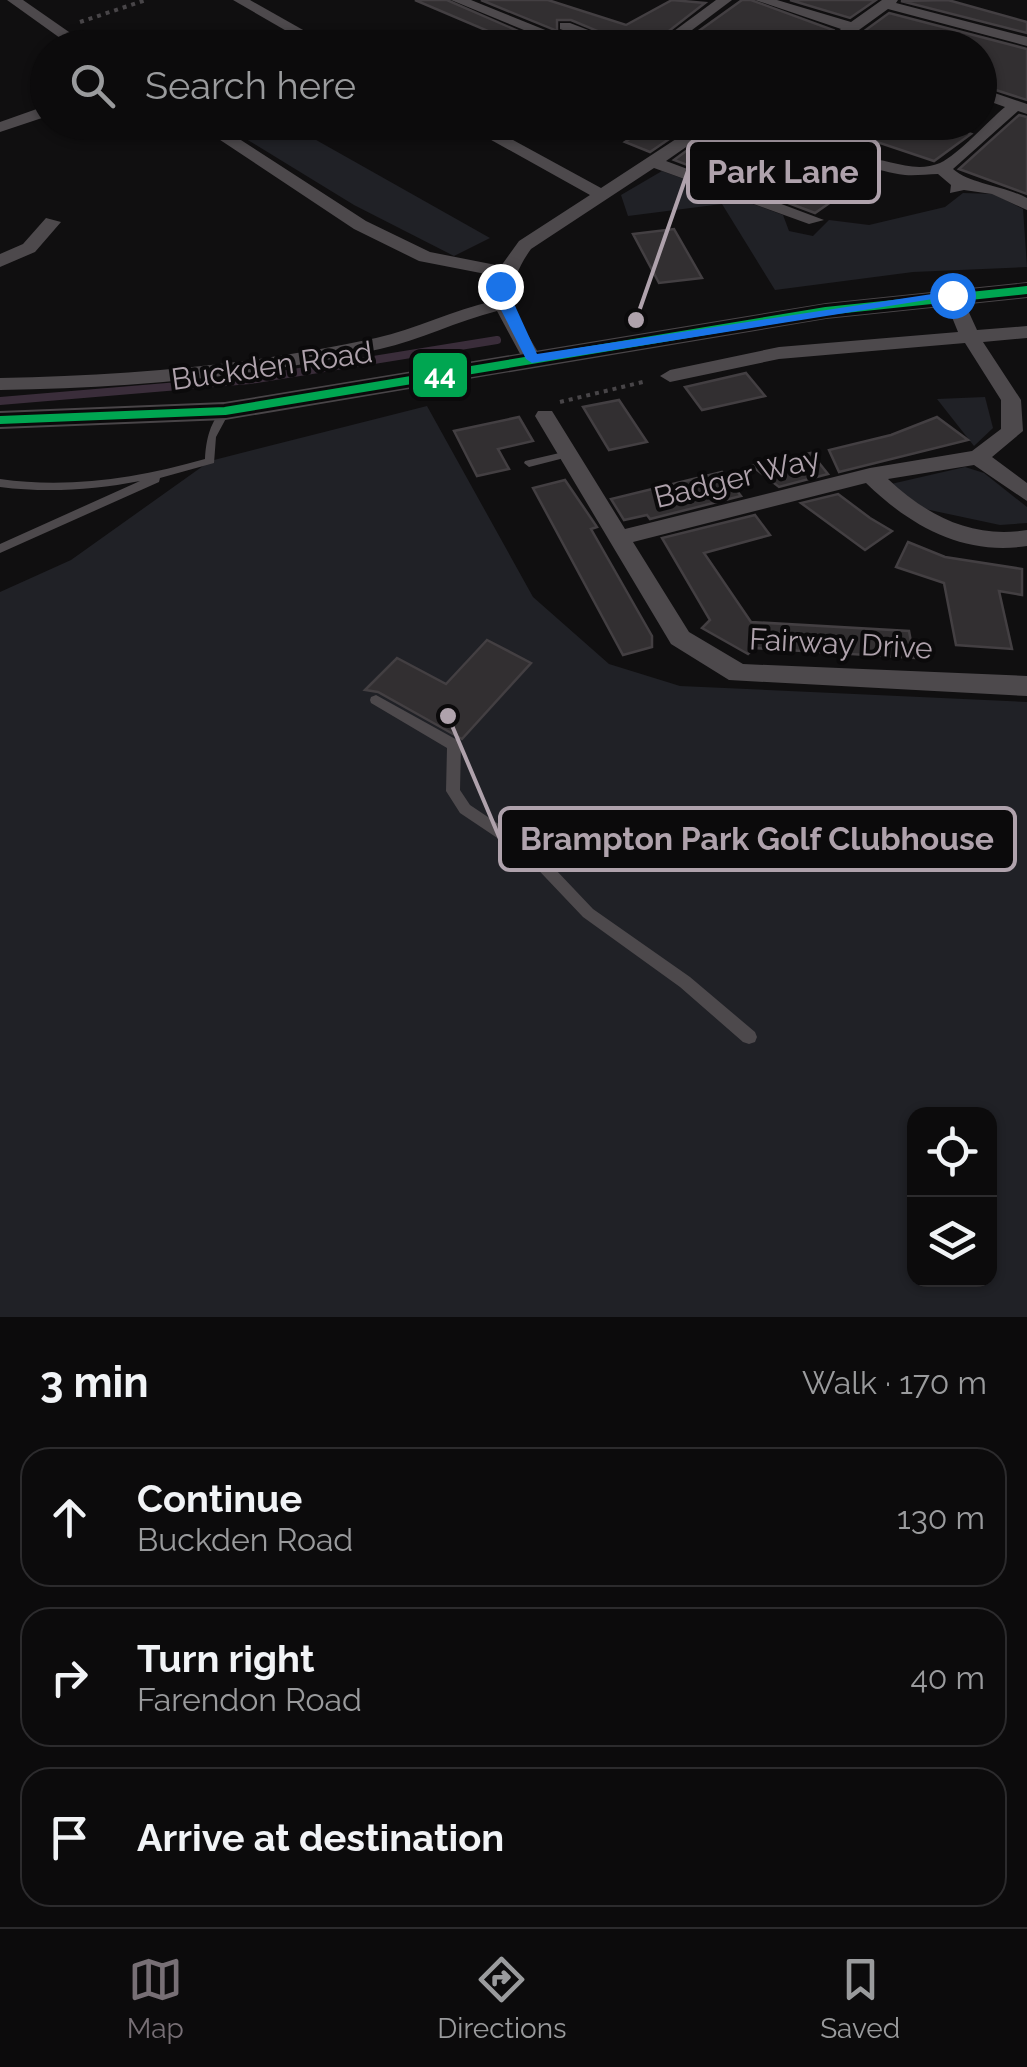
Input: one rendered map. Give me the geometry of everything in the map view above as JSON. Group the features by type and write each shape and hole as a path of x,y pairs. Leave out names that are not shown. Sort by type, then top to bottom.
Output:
{"main road":[{"name":"Buckden Road","path":"0,420 224,411 952,295 1027,290"}],"street":[{"path":"14,0 58,30"},
{"path":"240,0 295,30"},
{"path":"458,0 537,30"},
{"path":"683,30 725,0"},
{"path":"762,0 851,27"},
{"path":"847,30 888,2 985,30"},
{"path":"513,8 576,30"},
{"path":"997,33 1027,42"},
{"path":"997,99 1021,107"},
{"path":"997,126 1021,107"},
{"path":"1,127 30,117"},
{"path":"229,140 360,224 425,257 504,272"},
{"path":"500,140 600,194"},
{"path":"532,359 504,304 500,286 504,272 525,246 689,140"},
{"path":"856,196 832,177 848,163 876,160 906,171 943,169 979,140"},
{"path":"656,163 816,220"},
{"path":"943,169 958,186 996,189 1027,205"},
{"path":"0,261 29,248 52,222"},
{"path":"952,295 970,336 1019,402 1012,431 978,457 1027,494"},
{"path":"0,384 82,384 274,366 388,341 466,310 504,304"},
{"path":"670,376 779,353 1027,332"},
{"name":"Fairway Drive","path":"545,416 680,638 738,673 1027,686"},
{"name":"Badger Way","path":"618,538 870,475 978,457"},
{"path":"870,475 903,508 959,534 1014,541 1027,538"}],"lane":[{"path":"0,549 166,474 210,461 211,437 224,411"},
{"path":"529,463 568,454"},
{"path":"0,483 26,488 166,474"},
{"path":"376,700 454,745 453,791 465,809 532,854 588,913 658,961 750,1036"}],"path":[{"path":"58,30 146,0"},
{"path":"545,416 551,404 670,376"}],"shaded area":[{"path":"248,140 316,140 490,238 454,256 354,205"},
{"path":"662,171 783,215 789,231 813,236 829,220 869,225 945,207 963,193 994,194 1023,209 1027,267 913,272 775,290 722,204 628,216 621,195"},
{"path":"985,397 993,428 974,446 937,399"},
{"path":"427,406 533,597 609,664 680,686 1027,702 1027,1317 0,1317 0,592 71,560 210,461"},
{"path":"965,467 984,473 1027,507 1027,523 1000,525 925,509 891,484"}],"building":[{"path":"415,0 447,0 516,30 486,30"},
{"path":"481,0 548,0 626,25 672,0 705,3 670,30 595,30 571,20 557,20 555,30"},
{"path":"742,0 751,0 833,30 700,30"},
{"path":"790,0 876,0 850,18"},
{"path":"948,0 1027,22 1027,33 901,1"},
{"path":"889,13 954,30 866,30"},
{"path":"997,41 1027,49 1027,100 997,90"},
{"path":"1019,115 1027,117 1027,194 959,169 991,140 997,140 997,135"},
{"path":"628,140 668,140 650,152 625,142"},
{"path":"701,140 825,140 850,156 835,162 818,177 841,195 815,213 674,160"},
{"path":"871,140 963,140 934,161"},
{"path":"674,229 702,278 659,283 633,234"},
{"path":"746,373 765,396 702,410 685,387"},
{"path":"619,400 647,442 609,450 583,407"},
{"path":"519,417 533,441 498,449 509,469 477,476 454,431"},
{"path":"937,417 968,440 839,472 829,450 891,435"},
{"path":"811,453 828,474 779,487 752,466"},
{"path":"722,472 741,496 650,519 647,515 624,520 611,499"},
{"path":"565,480 597,527 591,529 652,636 652,647 623,655 533,488"},
{"path":"838,494 892,531 865,550 801,503"},
{"path":"755,515 770,535 704,553 751,622 909,631 914,658 754,648 748,654 702,628 710,620 662,538"},
{"path":"908,542 945,557 1022,569 1022,595 999,591 1012,649 956,645 944,583 896,567"},
{"path":"487,640 531,663 462,739 378,692 365,690 397,658 446,684"}],"waterway":[{"path":"0,401 250,380 497,340"}],"transit line":[{"name":"44","path":"0,420 225,411 826,311 1027,290"}],"place":[{"name":"Park Lane","path":"636,320"},
{"name":"Brampton Park Golf Clubhouse","path":"448,716"}],"route":[{"path":"500,286 504,304 532,359 826,311 952,295"}]}
